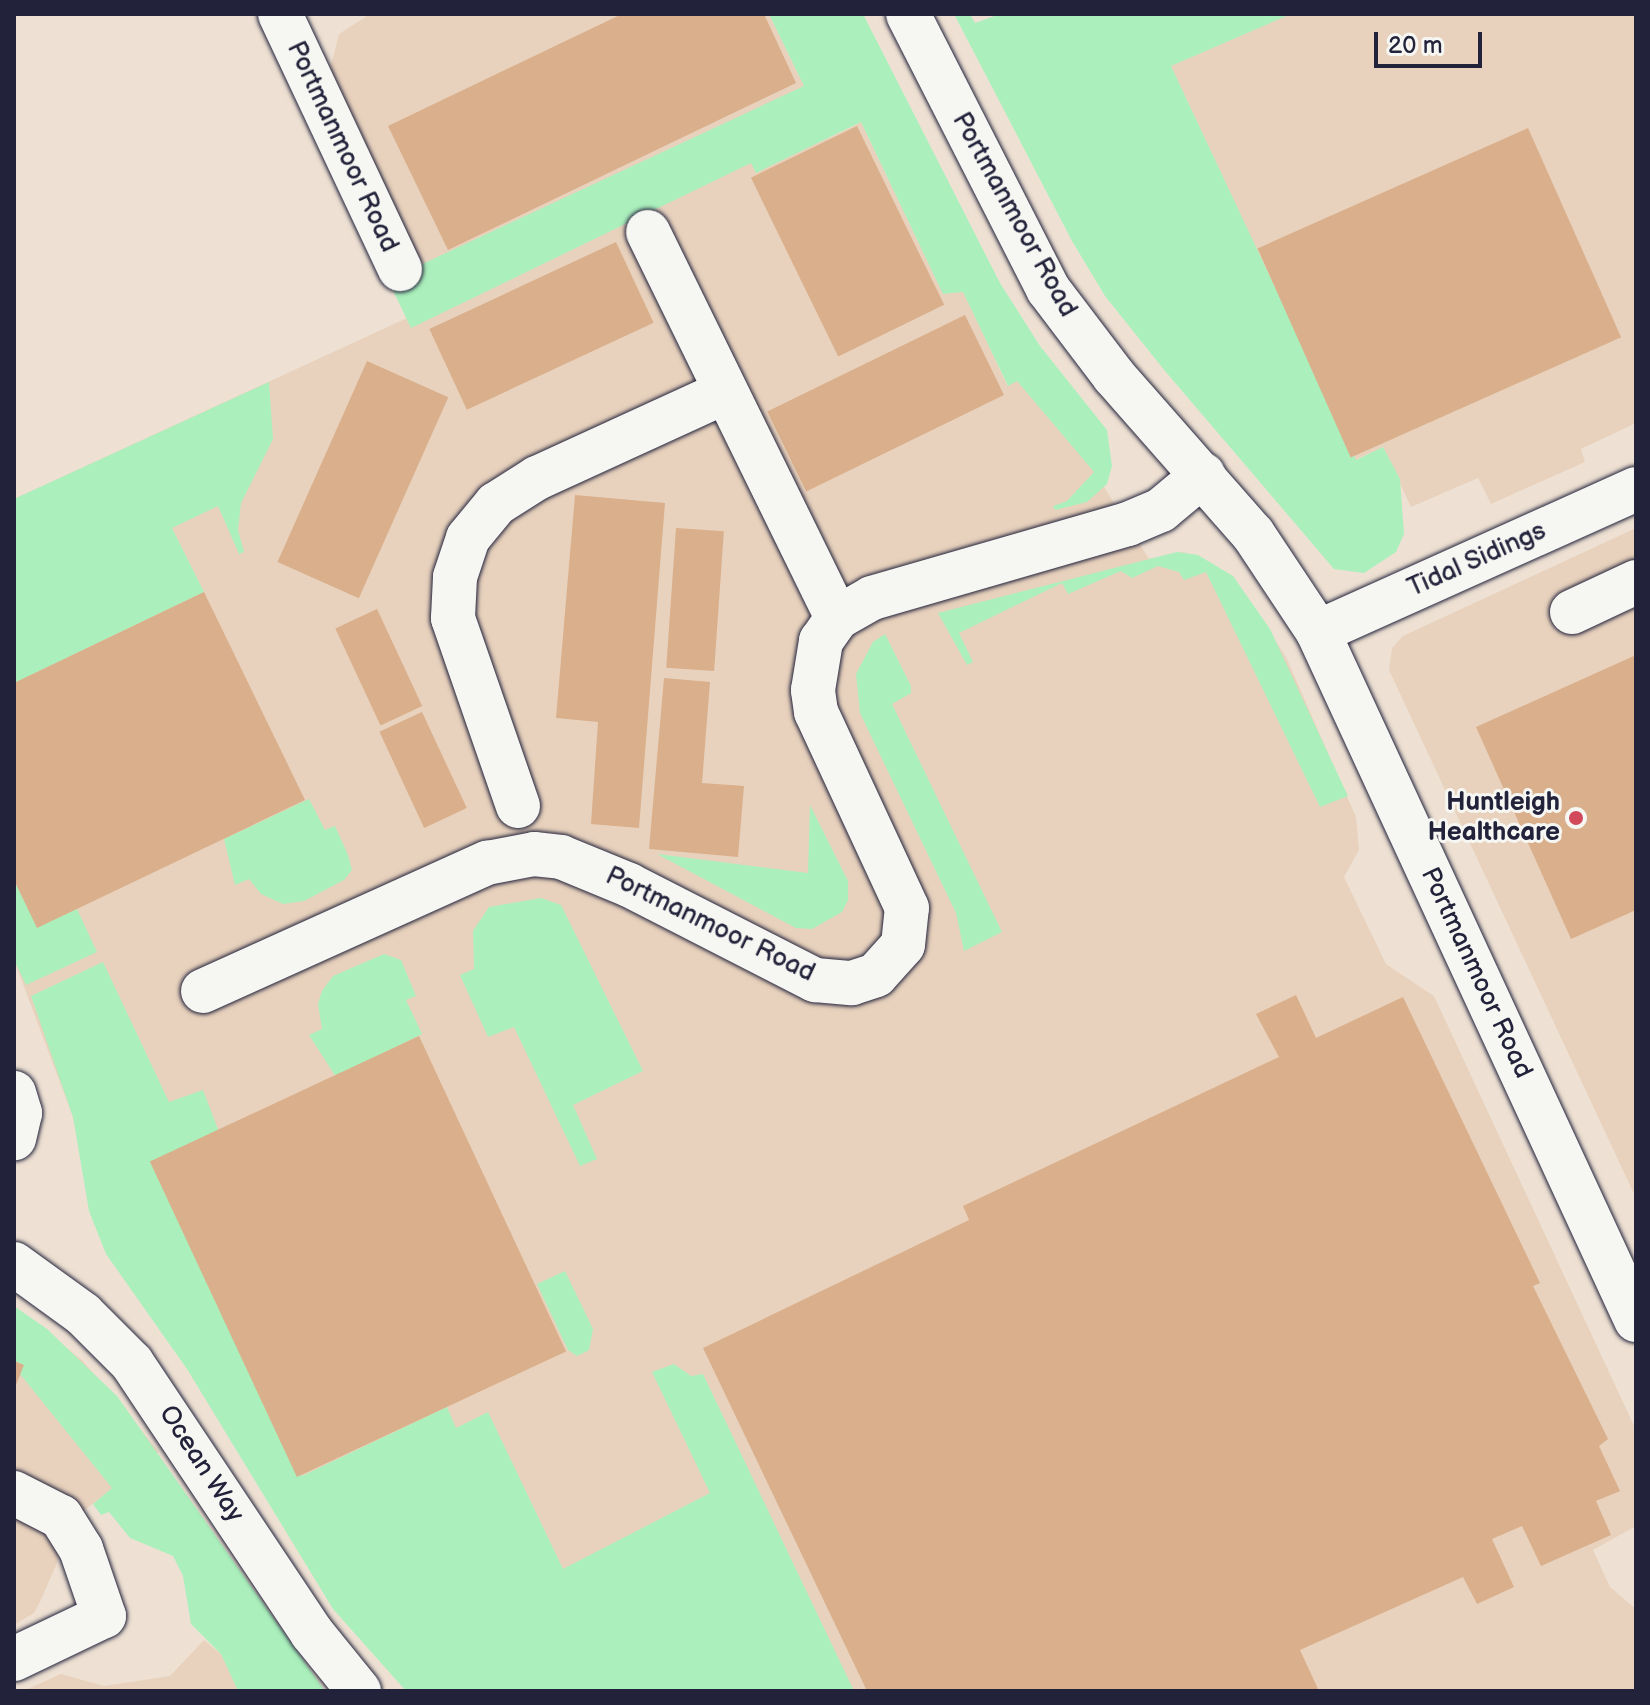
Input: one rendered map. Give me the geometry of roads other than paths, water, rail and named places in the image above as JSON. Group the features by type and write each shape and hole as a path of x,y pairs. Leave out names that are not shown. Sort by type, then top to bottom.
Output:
{"street":[{"name":"Portmanmoor Road","path":"908,14 1048,289 1114,376 1203,475 1284,576 1318,632 1625,1270 1636,1320"},
{"name":"Portmanmoor Road","path":"291,18 400,269"},
{"path":"658,250 837,618 872,598 1128,524 1161,510 1203,475"},
{"path":"518,806 453,618 455,577 468,538 496,504 537,478 725,392"},
{"name":"Tidal Sidings","path":"1318,632 1636,489"},
{"path":"1572,612 1636,582"},
{"name":"Portmanmoor Road","path":"203,991 487,863 534,854 561,857 629,885 815,980 852,983 876,975 903,945 907,908 816,712 816,664 821,641 837,618"},
{"path":"14,1093 20,1113 14,1138"},
{"name":"Ocean Way","path":"14,1264 83,1314 132,1363 304,1621 359,1691"},
{"path":"14,1493 61,1517 81,1549 104,1616 14,1659"}],"place":[{"name":"Huntleigh Healthcare","path":"1576,818"}]}
